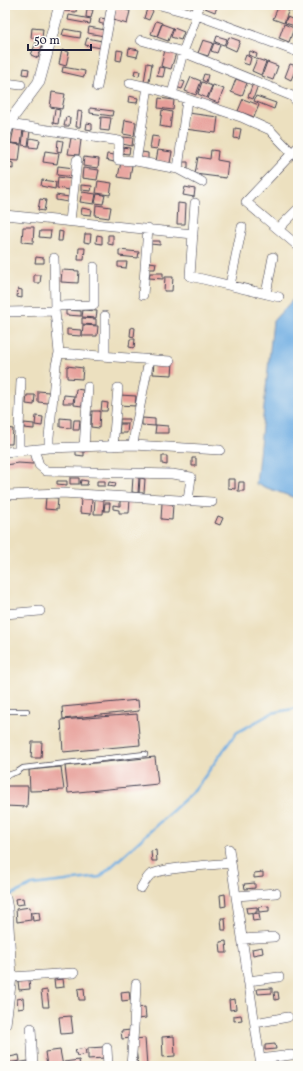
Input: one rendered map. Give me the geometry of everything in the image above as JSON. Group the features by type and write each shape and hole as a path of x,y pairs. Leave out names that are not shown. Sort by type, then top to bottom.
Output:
{"street":[{"path":"60,5 39,82 10,121 7,130 119,141 118,160 136,161 178,169 202,182"},
{"path":"97,87 112,5"},
{"path":"160,5 197,15 298,52"},
{"path":"172,94 183,52 197,15 198,5"},
{"path":"288,5 298,9"},
{"path":"141,40 183,52 292,96 298,103"},
{"path":"5,83 21,85"},
{"path":"130,83 172,94 241,117 270,130 295,150 246,202 298,246"},
{"path":"136,161 148,87"},
{"path":"178,169 186,99"},
{"path":"70,221 77,160"},
{"path":"195,203 190,276 279,297"},
{"path":"278,229 298,209"},
{"path":"5,215 148,228 193,234"},
{"path":"230,285 242,227"},
{"path":"143,294 148,228"},
{"path":"266,294 273,257"},
{"path":"49,448 56,365 59,353 55,309 54,258"},
{"path":"5,312 94,305 94,267"},
{"path":"105,316 105,356"},
{"path":"59,353 170,361"},
{"path":"134,445 135,431 149,360"},
{"path":"19,451 21,381"},
{"path":"84,447 88,386"},
{"path":"113,446 118,388"},
{"path":"5,452 49,448 134,445 220,450"},
{"path":"34,449 39,465 46,471 115,474 172,474 191,477 188,501"},
{"path":"5,495 62,494 212,502"},
{"path":"5,614 40,610"},
{"path":"229,850 260,1062 291,1055"},
{"path":"141,888 151,875 162,870 231,863"},
{"path":"236,896 276,893"},
{"path":"5,898 11,977 5,1024"},
{"path":"242,939 274,937"},
{"path":"11,977 74,973"},
{"path":"248,981 279,977"},
{"path":"131,1066 136,984"},
{"path":"255,1024 288,1017"},
{"path":"31,1028 33,1066"},
{"path":"107,1048 108,1066"}],"lane":[{"path":"5,711 27,711"},
{"path":"5,776 17,772 23,768 144,754"}],"water":[{"path":"298,294 298,499 256,484 273,321"}],"building":[{"path":"66,5 77,5 76,12 65,11"},
{"path":"206,5 218,5 215,12 205,8"},
{"path":"279,5 289,9 284,23 273,19"},
{"path":"116,7 130,11 127,24 113,20"},
{"path":"87,9 93,10 91,18 86,17"},
{"path":"147,9 153,11 149,20 144,18"},
{"path":"69,15 91,19 90,24 68,20"},
{"path":"287,17 297,21 295,26 285,23"},
{"path":"100,18 107,19 106,25 99,23"},
{"path":"156,21 162,23 157,36 151,34"},
{"path":"162,24 173,28 168,41 157,37"},
{"path":"284,24 294,28 289,42 279,38"},
{"path":"89,27 105,30 104,36 88,33"},
{"path":"32,28 43,29 42,39 31,38"},
{"path":"174,28 184,32 181,40 171,37"},
{"path":"64,29 81,32 80,38 62,35"},
{"path":"217,36 227,39 224,45 215,42"},
{"path":"229,37 240,41 236,51 225,46"},
{"path":"87,38 102,41 101,48 85,45"},
{"path":"37,40 43,43 38,58 31,55"},
{"path":"203,40 213,43 208,56 198,53"},
{"path":"214,43 220,45 217,53 211,51"},
{"path":"129,48 139,50 137,57 128,55"},
{"path":"62,50 69,52 66,66 59,64"},
{"path":"117,50 123,51 121,61 116,60"},
{"path":"165,50 176,53 171,69 161,66"},
{"path":"250,51 257,54 256,58 248,55"},
{"path":"246,55 251,58 249,65 243,63"},
{"path":"257,59 266,62 261,75 252,71"},
{"path":"267,62 278,66 273,80 262,76"},
{"path":"147,63 152,64 149,82 144,82"},
{"path":"290,64 297,66 291,80 285,77"},
{"path":"63,67 85,71 84,77 62,72"},
{"path":"159,67 165,68 163,77 157,76"},
{"path":"24,68 29,69 28,75 23,74"},
{"path":"135,70 140,71 139,76 134,75"},
{"path":"204,74 208,75 206,82 202,80"},
{"path":"191,77 201,81 196,95 185,91"},
{"path":"236,79 247,83 242,96 231,92"},
{"path":"179,80 185,82 182,89 176,87"},
{"path":"202,82 212,86 207,98 198,94"},
{"path":"253,83 258,85 253,99 248,97"},
{"path":"213,85 224,89 218,103 208,99"},
{"path":"52,92 65,94 62,109 50,107"},
{"path":"129,96 138,98 137,103 128,102"},
{"path":"256,96 276,103 274,109 254,101"},
{"path":"159,98 174,100 173,110 158,108"},
{"path":"243,99 259,105 254,117 238,111"},
{"path":"90,108 113,111 112,116 90,113"},
{"path":"55,109 60,110 58,124 53,123"},
{"path":"162,110 172,112 170,128 160,126"},
{"path":"78,111 82,112 80,127 76,127"},
{"path":"188,113 218,117 216,133 185,129"},
{"path":"66,117 70,118 69,126 64,126"},
{"path":"101,117 111,118 109,131 100,130"},
{"path":"125,120 136,122 134,136 123,134"},
{"path":"87,123 92,124 92,130 86,129"},
{"path":"14,128 23,129 21,144 11,143"},
{"path":"235,128 241,129 239,139 234,138"},
{"path":"24,130 30,131 28,146 22,145"},
{"path":"152,136 159,137 157,149 150,148"},
{"path":"123,137 133,138 132,146 122,144"},
{"path":"30,138 40,140 38,148 29,147"},
{"path":"71,138 81,140 79,155 68,154"},
{"path":"58,140 63,141 61,152 57,151"},
{"path":"8,143 21,145 19,161 6,160"},
{"path":"121,147 130,148 129,154 120,153"},
{"path":"158,150 172,152 170,163 156,161"},
{"path":"211,150 218,151 217,160 228,162 226,178 195,174 198,157 210,159"},
{"path":"45,151 59,153 57,164 43,162"},
{"path":"142,152 148,153 148,159 141,158"},
{"path":"107,154 115,155 114,162 106,160"},
{"path":"84,157 99,159 98,168 83,166"},
{"path":"6,161 13,163 13,169 5,167"},
{"path":"121,162 132,165 130,179 118,177"},
{"path":"181,162 188,162 188,168 181,167"},
{"path":"58,166 74,168 73,177 57,175"},
{"path":"83,168 99,170 97,180 82,178"},
{"path":"58,177 72,179 70,190 57,188"},
{"path":"42,180 56,182 55,189 41,186"},
{"path":"98,181 112,183 110,195 96,193"},
{"path":"81,185 92,186 91,191 81,190"},
{"path":"185,187 195,189 194,197 183,195"},
{"path":"82,192 96,194 94,204 80,202"},
{"path":"97,194 105,195 103,204 95,203"},
{"path":"56,195 69,197 68,202 56,200"},
{"path":"40,199 46,200 44,211 38,210"},
{"path":"178,203 186,204 185,224 177,224"},
{"path":"96,205 111,207 109,218 95,216"},
{"path":"82,208 92,210 91,215 81,214"},
{"path":"23,227 34,227 33,243 22,242"},
{"path":"40,231 51,231 50,238 39,237"},
{"path":"59,231 63,232 62,241 58,241"},
{"path":"85,234 91,234 90,243 84,242"},
{"path":"97,235 102,236 102,244 96,243"},
{"path":"108,235 113,235 113,245 108,244"},
{"path":"151,241 160,241 160,245 150,244"},
{"path":"79,248 85,248 84,260 78,260"},
{"path":"119,250 139,252 138,258 119,256"},
{"path":"36,257 44,258 44,263 35,263"},
{"path":"118,262 127,262 126,268 118,267"},
{"path":"150,262 156,263 155,269 149,269"},
{"path":"62,270 79,271 78,283 61,282"},
{"path":"150,273 163,273 163,279 149,278"},
{"path":"34,275 41,275 40,283 34,283"},
{"path":"165,277 173,277 172,291 164,291"},
{"path":"18,289 22,290 22,298 17,297"},
{"path":"66,310 81,311 81,316 66,315"},
{"path":"83,310 97,311 96,318 82,317"},
{"path":"82,318 96,319 96,325 82,324"},
{"path":"83,325 98,326 97,336 82,336"},
{"path":"131,327 135,328 134,337 130,336"},
{"path":"67,329 81,330 81,336 67,335"},
{"path":"130,339 135,339 134,348 129,347"},
{"path":"154,361 173,363 172,375 153,374"},
{"path":"67,366 83,368 82,379 67,378"},
{"path":"76,389 83,390 82,406 74,405"},
{"path":"38,391 49,392 48,403 38,402"},
{"path":"27,395 35,395 34,405 26,404"},
{"path":"64,395 74,396 73,403 63,403"},
{"path":"120,395 136,396 135,406 119,405"},
{"path":"5,402 9,403 8,412 5,412"},
{"path":"102,402 108,403 107,411 101,411"},
{"path":"92,411 100,411 99,428 91,427"},
{"path":"36,416 43,417 42,426 35,425"},
{"path":"60,418 71,419 71,428 60,427"},
{"path":"142,418 155,419 155,426 142,425"},
{"path":"120,419 129,419 129,423 120,423"},
{"path":"74,420 80,420 79,430 73,430"},
{"path":"24,423 34,424 34,429 24,428"},
{"path":"120,424 128,424 127,433 119,433"},
{"path":"156,425 168,426 168,433 155,433"},
{"path":"5,428 13,429 12,444 5,444"},
{"path":"76,451 84,452 84,456 76,455"},
{"path":"18,454 34,455 33,464 18,463 5,465 5,456"},
{"path":"162,456 167,456 167,465 162,464"},
{"path":"192,458 196,458 196,466 192,466"},
{"path":"133,477 139,478 138,493 132,492"},
{"path":"70,478 79,478 79,484 70,484"},
{"path":"140,478 145,479 144,493 139,493"},
{"path":"228,479 235,479 235,489 228,488"},
{"path":"81,480 88,481 87,485 80,485"},
{"path":"57,481 67,481 67,485 57,484"},
{"path":"97,481 105,481 105,486 97,486"},
{"path":"109,482 116,483 115,487 108,486"},
{"path":"239,482 244,482 244,491 238,491"},
{"path":"46,497 58,498 57,510 45,509"},
{"path":"81,498 92,499 91,514 80,513"},
{"path":"120,498 130,499 129,513 119,513 119,510 113,509 113,505 120,506"},
{"path":"95,499 104,500 103,514 94,514"},
{"path":"105,503 110,503 109,511 104,511"},
{"path":"162,503 173,504 172,520 161,519"},
{"path":"218,516 223,518 220,525 215,523"},
{"path":"138,700 139,711 63,719 62,707"},
{"path":"137,714 140,745 63,752 61,720"},
{"path":"32,742 42,742 41,758 31,758"},
{"path":"155,757 158,784 68,793 65,766"},
{"path":"61,767 64,790 30,791 29,770"},
{"path":"5,786 28,786 27,807 5,806"},
{"path":"156,850 157,861 152,861 151,851"},
{"path":"263,872 263,877 254,878 254,873"},
{"path":"255,883 255,888 245,889 244,884"},
{"path":"225,894 226,906 221,907 220,895"},
{"path":"23,898 24,904 16,905 15,899"},
{"path":"269,906 269,911 259,912 258,907"},
{"path":"30,907 31,920 17,922 16,909"},
{"path":"257,907 257,912 247,913 246,908"},
{"path":"39,912 40,920 33,921 32,913"},
{"path":"259,913 260,920 253,921 252,914"},
{"path":"221,918 225,918 226,930 222,930"},
{"path":"226,941 227,953 221,953 220,942"},
{"path":"262,947 263,953 253,955 252,949"},
{"path":"63,979 64,987 55,988 54,980"},
{"path":"29,980 30,989 19,990 18,981"},
{"path":"84,988 85,1000 79,1000 78,989"},
{"path":"272,988 272,993 258,994 257,989"},
{"path":"47,990 49,1007 43,1007 41,991"},
{"path":"129,991 130,1000 122,1001 121,992"},
{"path":"274,992 278,992 279,999 275,1000"},
{"path":"23,998 24,1008 18,1009 17,999"},
{"path":"235,999 236,1009 230,1010 229,1000"},
{"path":"145,1007 146,1018 138,1019 137,1008"},
{"path":"241,1015 242,1020 234,1021 234,1016"},
{"path":"71,1016 73,1033 61,1034 59,1017"},
{"path":"131,1030 131,1038 122,1039 121,1031"},
{"path":"174,1036 175,1056 163,1057 162,1037"},
{"path":"145,1038 147,1066 138,1066 135,1039"},
{"path":"275,1044 276,1049 265,1050 265,1045"},
{"path":"104,1047 105,1058 88,1059 88,1048"},
{"path":"85,1048 86,1054 77,1056 75,1050"},
{"path":"60,1050 63,1066 47,1066 45,1052"},
{"path":"19,1055 20,1061 6,1063 5,1058"},
{"path":"79,1060 80,1066 65,1066 64,1062"},
{"path":"28,1061 29,1066 6,1066 6,1065"}],"waterway":[{"path":"7,897 32,885 100,877 195,790 236,733 272,713 298,708"}]}
